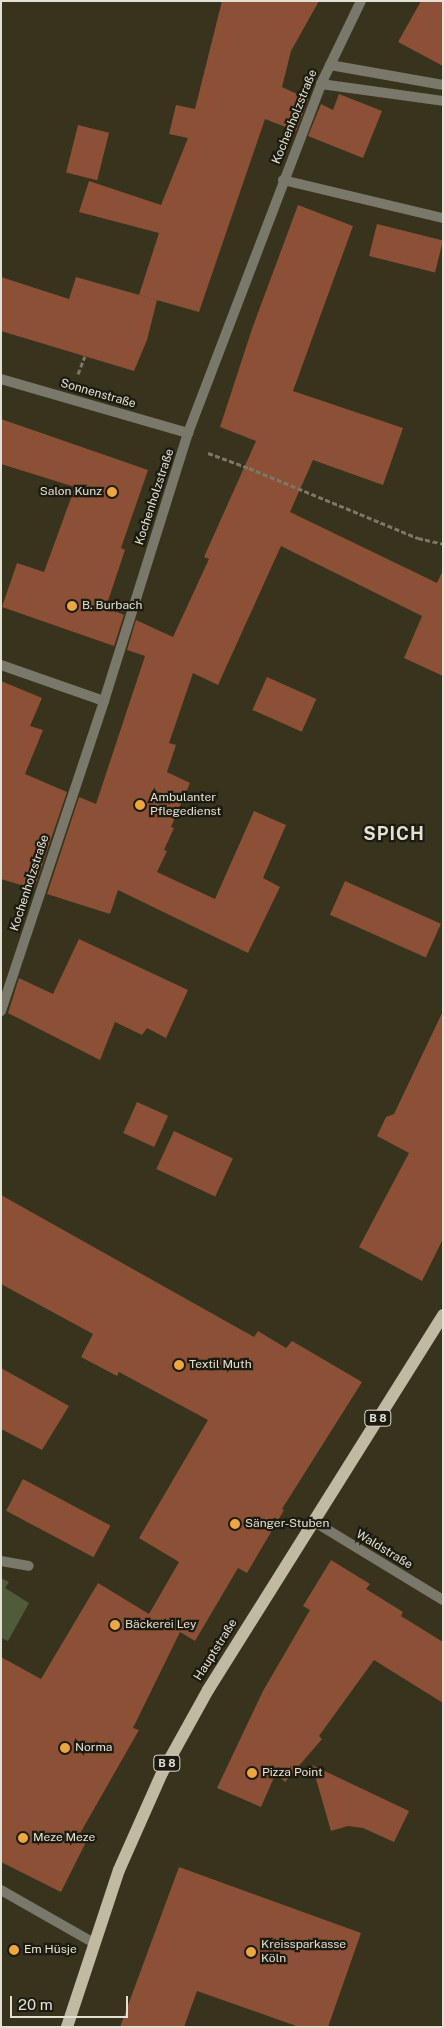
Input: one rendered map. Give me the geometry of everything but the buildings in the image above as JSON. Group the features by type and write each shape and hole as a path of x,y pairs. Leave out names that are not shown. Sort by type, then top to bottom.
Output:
{"main road":[{"name":"Hauptstraße","path":"68,2027 119,1870 162,1773 208,1690 443,1315"}],"street":[{"name":"Kochenholzstraße","path":"1,1012 104,701 188,432 321,84 360,1"},
{"path":"330,65 443,85"},
{"path":"321,84 443,101"},
{"path":"283,180 443,218"},
{"name":"Sonnenstraße","path":"1,378 188,432"},
{"path":"1,665 104,701"},
{"name":"Waldstraße","path":"313,1521 443,1600"},
{"path":"1,1561 29,1566"},
{"path":"1,1890 94,1943"}],"path":[{"path":"188,432 205,452 249,468 418,538 443,544"}],"green space":[{"path":"1,1578 9,1582 5,1588 29,1603 8,1641 1,1638"}],"place":[{"name":"Salon Kunz","path":"112,492"},
{"name":"B. Burbach","path":"72,606"},
{"name":"Ambulanter Pflegedienst","path":"140,805"},
{"name":"Textil Muth","path":"179,1365"},
{"name":"Sänger-Stuben","path":"235,1524"},
{"name":"Bäckerei Ley","path":"115,1625"},
{"name":"Norma","path":"65,1748"},
{"name":"Pizza Point","path":"252,1773"},
{"name":"Meze Meze","path":"23,1838"},
{"name":"Em Hüsje","path":"14,1950"},
{"name":"Kreissparkasse Köln","path":"251,1952"}],"district":[{"name":"SPICH","path":"394,834"}]}
